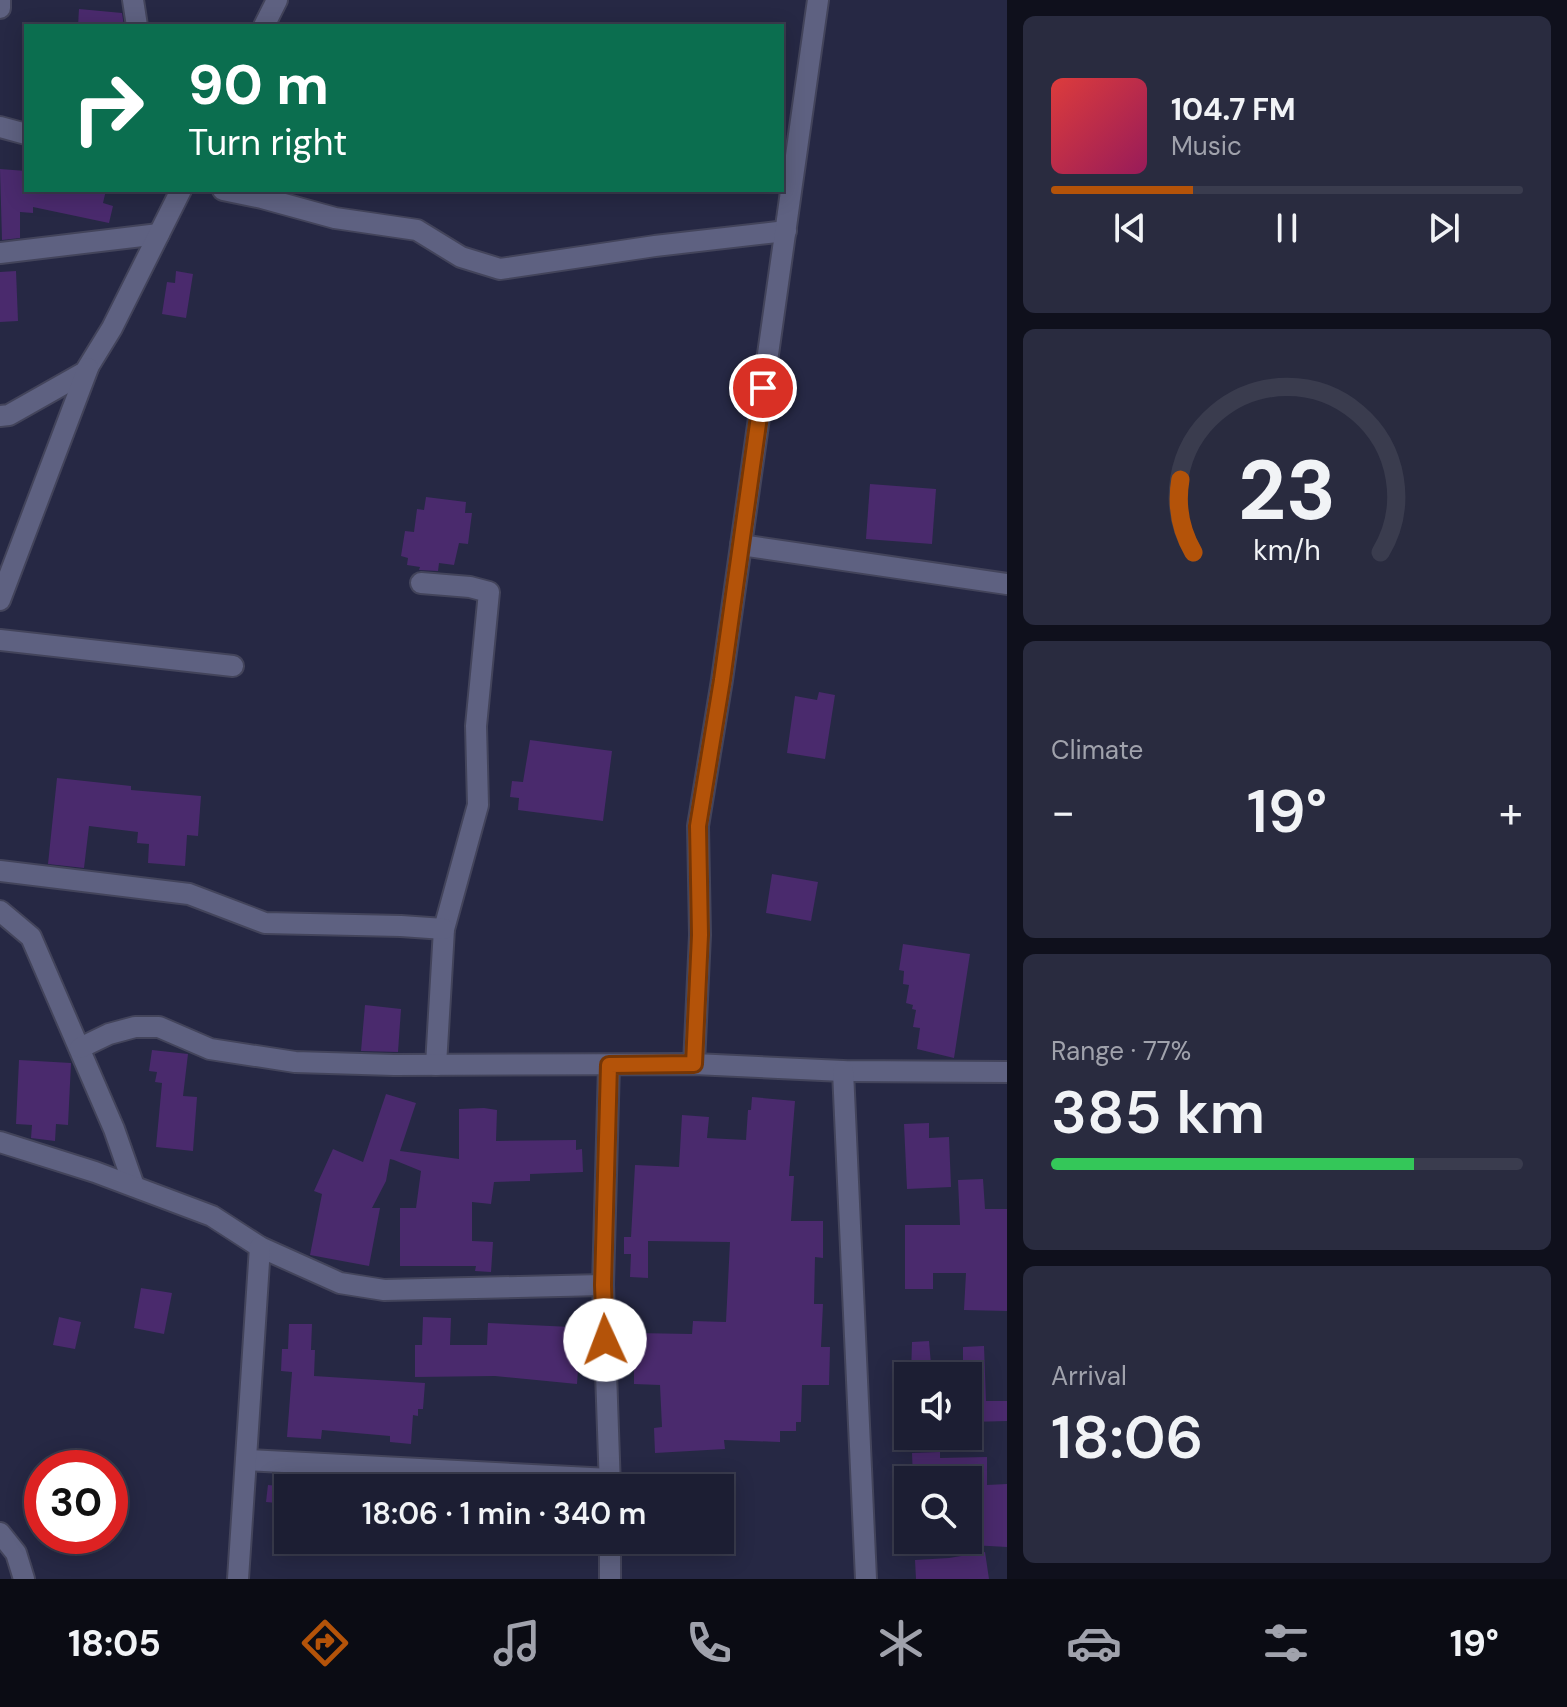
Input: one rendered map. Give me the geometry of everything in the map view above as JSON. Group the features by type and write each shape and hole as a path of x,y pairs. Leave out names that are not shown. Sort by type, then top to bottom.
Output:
{"street":[{"path":"0,0 0,8"},
{"path":"133,0 137,24"},
{"path":"265,24 277,0"},
{"path":"694,1064 700,935 698,826 818,0"},
{"path":"0,127 24,133"},
{"path":"0,416 9,415 85,372 112,328 180,192"},
{"path":"233,192 335,218 417,230 461,257 500,269 786,231"},
{"path":"0,253 159,234"},
{"path":"0,599 89,365"},
{"path":"741,545 1007,584"},
{"path":"421,583 470,587 489,592 476,726 478,805 444,929 436,1065"},
{"path":"0,640 233,666"},
{"path":"0,871 189,894 265,923 444,929"},
{"path":"0,911 31,937 114,1129 134,1186"},
{"path":"80,1048 109,1034 135,1027 159,1027 210,1049 295,1062 694,1064 843,1071 1007,1072"},
{"path":"609,1065 603,1285 610,1474"},
{"path":"843,1071 866,1579"},
{"path":"0,1142 134,1186 212,1216 260,1247 340,1283 384,1290 603,1285"},
{"path":"238,1579 260,1247"},
{"path":"247,1460 459,1474"},
{"path":"0,1533 16,1553 24,1579"},
{"path":"610,1554 610,1579"}],"building":[{"path":"79,9 122,13 124,24 78,24"},
{"path":"0,169 24,171 24,192 106,192 103,203 113,206 109,223 33,207 33,213 20,212 20,238 2,240"},
{"path":"16,271 18,321 0,322 0,272"},
{"path":"176,271 193,274 186,318 162,314 167,282 175,283"},
{"path":"870,484 936,489 932,544 866,539"},
{"path":"426,497 466,502 465,513 472,513 468,544 459,543 454,565 439,563 438,571 419,570 420,567 407,565 408,558 401,556 405,531 414,532 417,509 424,510"},
{"path":"819,692 835,695 825,759 787,753 795,696 817,700"},
{"path":"530,740 612,751 603,821 518,810 519,798 510,797 512,781 523,782"},
{"path":"57,778 131,786 131,790 201,796 198,836 187,835 185,866 148,863 149,844 137,843 138,832 89,826 84,868 48,864"},
{"path":"772,874 818,882 811,921 766,913"},
{"path":"903,944 970,954 954,1058 917,1049 920,1028 913,1027 916,1010 906,1003 909,985 903,984 904,971 899,970"},
{"path":"365,1005 401,1009 398,1052 361,1051"},
{"path":"152,1050 188,1054 183,1096 197,1097 193,1151 156,1147 162,1083 155,1082 157,1072 149,1071"},
{"path":"19,1060 71,1063 68,1125 56,1124 55,1141 31,1138 32,1125 16,1124"},
{"path":"386,1094 416,1103 400,1151 459,1159 459,1109 484,1108 497,1110 496,1141 576,1140 576,1150 582,1149 583,1172 530,1174 530,1181 494,1182 491,1204 472,1202 472,1241 493,1242 491,1272 475,1271 476,1266 400,1266 400,1208 416,1208 421,1171 390,1159 386,1181 372,1208 380,1208 369,1266 310,1255 322,1194 314,1191 333,1149 363,1162"},
{"path":"752,1097 795,1101 789,1176 794,1176 791,1221 823,1221 823,1258 815,1257 814,1304 823,1304 821,1347 830,1347 829,1385 802,1385 801,1422 796,1422 796,1431 780,1431 780,1442 724,1440 725,1449 655,1453 654,1428 662,1427 660,1385 634,1384 634,1333 692,1334 693,1321 726,1322 730,1242 648,1241 648,1278 630,1277 631,1254 624,1254 624,1237 631,1237 635,1165 679,1167 682,1115 709,1117 707,1138 746,1140"},
{"path":"929,1123 929,1138 949,1137 951,1187 907,1189 904,1124"},
{"path":"983,1179 985,1209 1007,1209 1007,1311 964,1310 966,1273 933,1273 933,1289 905,1289 905,1225 960,1225 958,1180"},
{"path":"141,1288 172,1293 164,1334 134,1328"},
{"path":"59,1317 81,1322 75,1349 53,1345"},
{"path":"423,1317 451,1318 450,1345 487,1345 488,1323 571,1327 570,1339 580,1340 577,1384 495,1376 415,1377 415,1345 422,1345"},
{"path":"289,1324 312,1324 314,1376 425,1383 423,1409 418,1409 418,1416 413,1415 411,1444 390,1442 390,1436 322,1430 321,1439 287,1437 292,1372 281,1371 282,1349 288,1349"},
{"path":"929,1341 931,1362 911,1362 912,1342"},
{"path":"984,1346 986,1401 1007,1401 1007,1421 982,1422 982,1362 963,1362 963,1347"},
{"path":"940,1452 940,1458 987,1457 987,1485 1007,1484 1007,1547 982,1546 982,1466 912,1466 912,1453"},
{"path":"268,1485 274,1486 274,1503 266,1502"},
{"path":"985,1552 989,1579 916,1579 915,1560"}],"route":[{"path":"605,1340 603,1285 609,1065 694,1064 700,935 698,826 763,388"}]}
